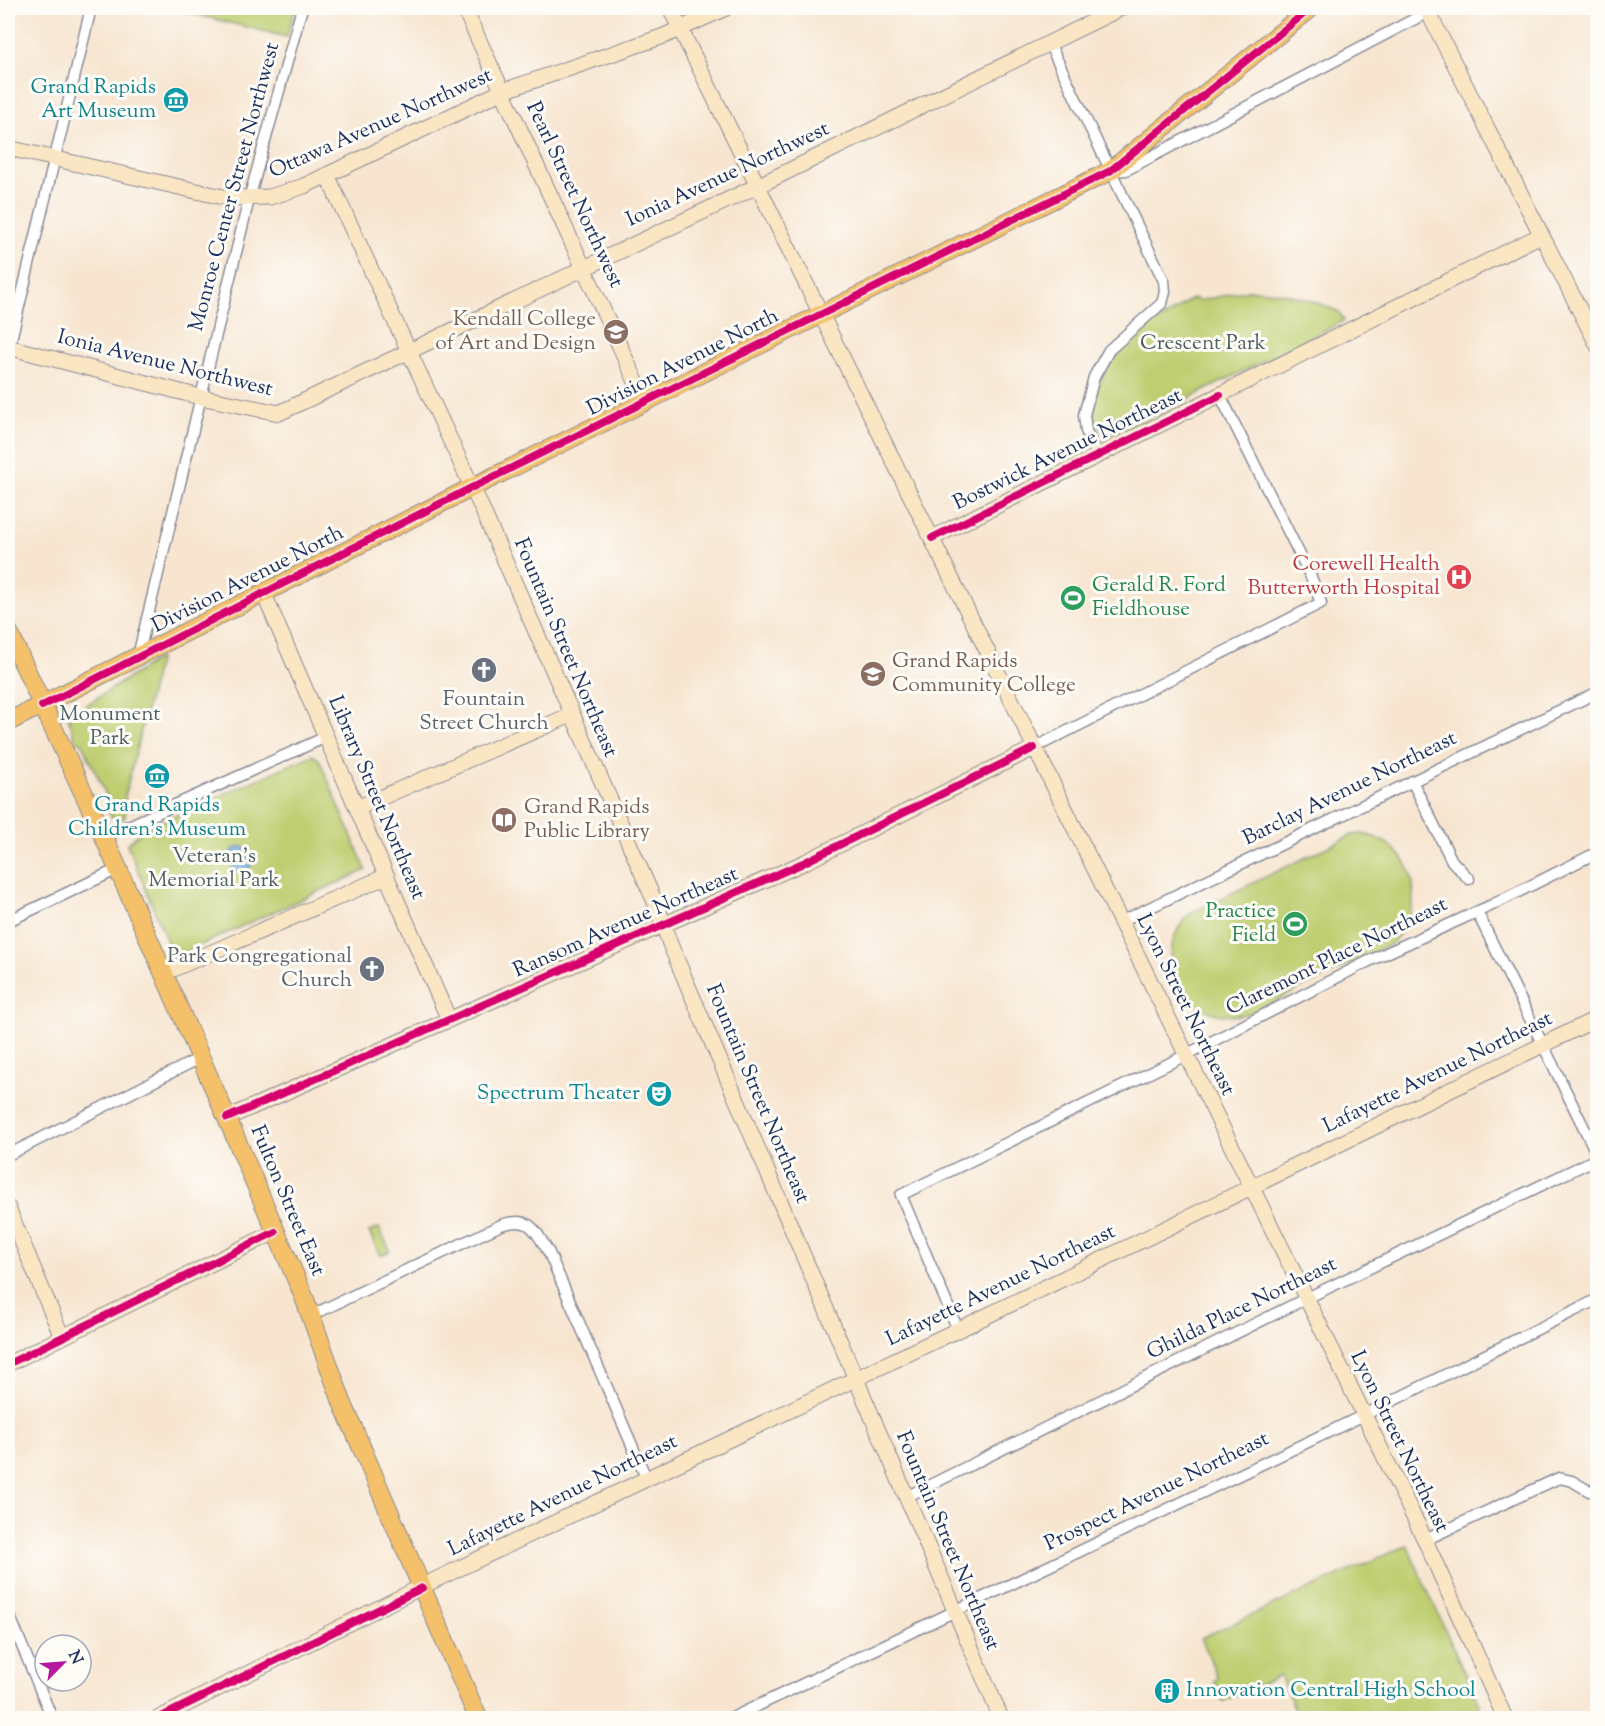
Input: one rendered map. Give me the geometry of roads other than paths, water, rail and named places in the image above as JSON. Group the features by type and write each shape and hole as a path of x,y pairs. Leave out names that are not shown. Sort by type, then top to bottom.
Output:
{"main road":[{"name":"Division Avenue North","path":"8,722 645,401 1110,171 1311,8"},
{"name":"Fulton Street East","path":"8,631 104,837 227,1118 310,1316 338,1392 478,1719"}],"street":[{"path":"8,349 56,160 91,8"},
{"name":"Monroe Center Street Northwest","path":"138,656 249,199 302,8"},
{"name":"Pearl Street Northwest","path":"464,8 645,401"},
{"name":"Lyon Street Northeast","path":"670,8 822,314 875,428 932,538 1364,1415 1425,1540 1505,1719"},
{"name":"Ottawa Avenue Northwest","path":"8,148 227,198 249,199 282,194 503,91 681,29 726,8"},
{"name":"Ionia Avenue Northwest","path":"8,349 200,397 279,413 1121,8"},
{"path":"1110,171 1126,170 1427,10 1598,346"},
{"path":"1049,43 1164,281 1165,292 1162,303 1109,350 1094,377 1084,415 1086,431 1097,455"},
{"name":"Fountain Street Northeast","path":"327,175 471,488 664,926 854,1380 1001,1719"},
{"name":"Bostwick Avenue Northeast","path":"932,538 1541,235"},
{"name":"Ransom Avenue Northeast","path":"227,1118 803,864 981,772 1034,748 1321,603 1311,577 1220,395"},
{"name":"Library Street Northeast","path":"263,592 449,1020"},
{"name":"Barclay Avenue Northeast","path":"1120,922 1598,692"},
{"path":"357,808 571,715"},
{"path":"104,837 326,737"},
{"path":"1412,781 1452,861 1470,879"},
{"name":"Claremont Place Northeast","path":"958,1330 901,1195 1369,961 1477,912 1598,852"},
{"path":"8,921 118,869"},
{"path":"164,974 387,876"},
{"path":"1477,912 1598,1157"},
{"name":"Lafayette Avenue Northeast","path":"159,1719 422,1588 1252,1188 1598,1018"},
{"path":"8,1155 200,1058"},
{"name":"Ghilda Place Northeast","path":"906,1497 1598,1157"},
{"path":"8,1208 62,1336"},
{"path":"310,1316 515,1220 525,1222 536,1232 549,1253 647,1480"},
{"path":"8,1364 275,1232"},
{"name":"Prospect Avenue Northeast","path":"732,1719 1364,1415 1598,1299"},
{"path":"1425,1540 1559,1478 1572,1481 1589,1491 1598,1489"},
{"path":"8,1612 52,1719"}],"water":[{"path":"241,847 249,851 253,859 249,867 241,871 233,867 229,859 233,851"}],"place":[{"name":"Grand Rapids Art Museum","path":"176,100"},
{"name":"Kendall College of Art and Design","path":"616,332"},
{"name":"Corewell Health Butterworth Hospital","path":"1459,577"},
{"name":"Gerald R. Ford Fieldhouse","path":"1073,598"},
{"name":"Fountain Street Church","path":"484,670"},
{"name":"Grand Rapids Community College","path":"873,674"},
{"name":"Grand Rapids Children's Museum","path":"157,776"},
{"name":"Grand Rapids Public Library","path":"504,820"},
{"name":"Practice Field","path":"1295,924"},
{"name":"Park Congregational Church","path":"372,969"},
{"name":"Spectrum Theater","path":"659,1094"},
{"name":"Innovation Central High School","path":"1167,1691"}],"park label":[{"name":"Crescent Park","path":"1203,344"},
{"name":"Monument Park","path":"110,727"},
{"name":"Veteran's Memorial Park","path":"214,869"}]}
